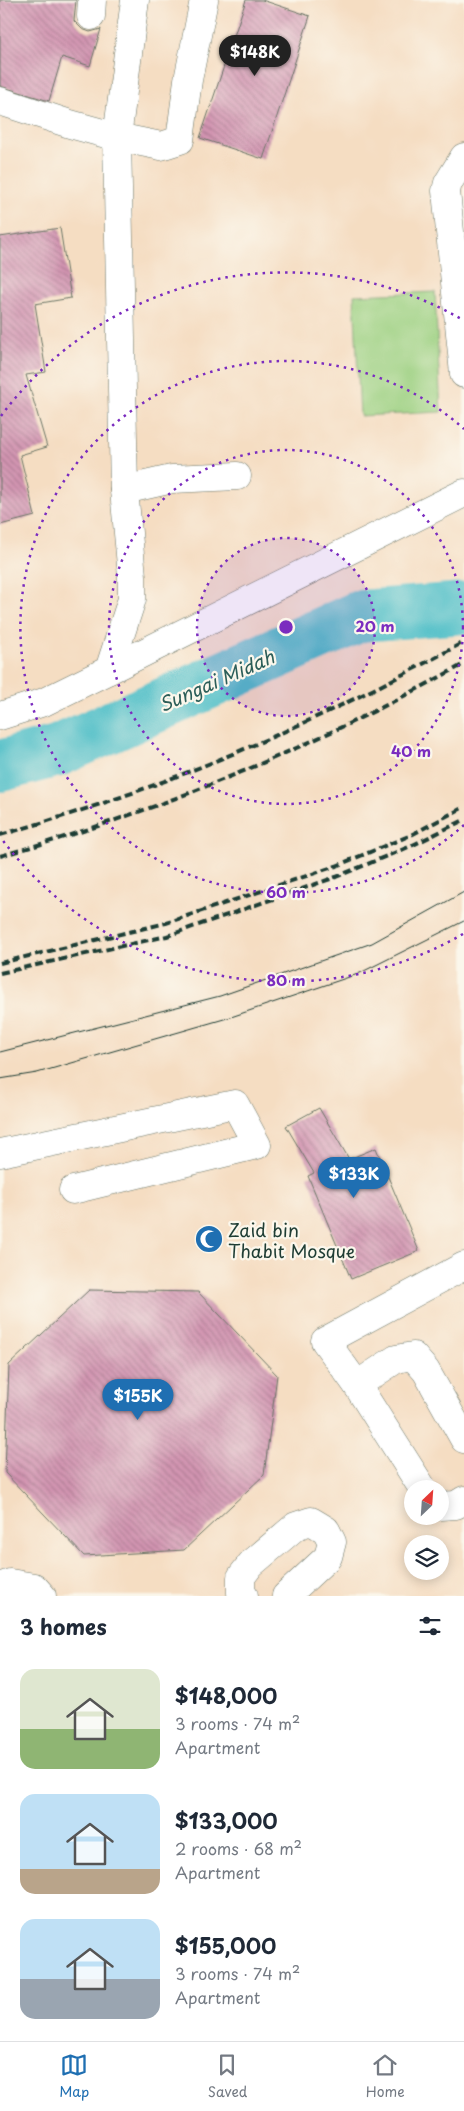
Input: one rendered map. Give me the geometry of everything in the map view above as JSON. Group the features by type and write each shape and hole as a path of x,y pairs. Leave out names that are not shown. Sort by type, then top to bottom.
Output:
{"lane":[{"path":"109,670 132,599 132,576 124,490 117,137 135,0"},
{"path":"0,101 117,137 161,146 180,140 188,80 204,0"},
{"path":"464,157 448,183 446,191 464,374"},
{"path":"124,490 172,479 237,476"},
{"path":"0,716 44,702 464,493"},
{"path":"0,1153 235,1104 257,1145 73,1190"},
{"path":"417,1480 357,1385 325,1341 464,1266"},
{"path":"357,1385 396,1359 413,1356 426,1371 464,1439"},
{"path":"449,1505 456,1505 464,1500"},
{"path":"244,1596 241,1593 242,1578 250,1564 296,1526 311,1521 326,1530 332,1542 328,1557 303,1591"},
{"path":"0,1587 10,1583 34,1587 42,1596"}],"green space":[{"path":"435,292 441,412 360,416 354,295"}],"building":[{"path":"0,0 76,0 74,21 82,29 90,32 101,29 90,66 62,57 49,101 0,86"},
{"path":"246,0 262,0 310,16 263,159 200,138"},
{"path":"60,228 71,298 35,304 46,372 26,375 47,447 20,455 35,516 0,525 0,237"},
{"path":"319,1108 349,1159 376,1148 419,1251 351,1279 308,1176 314,1173 286,1126"},
{"path":"89,1290 198,1292 277,1375 264,1475 184,1550 84,1556 5,1473 9,1365"}],"waterway":[{"name":"Sungai Midah","path":"0,766 57,751 360,616 464,608"}],"tram line":[{"path":"0,1052 220,996 372,943 464,892"},
{"path":"0,1079 37,1073 231,1017 358,974 464,921"}],"railway":[{"path":"0,835 120,797 179,776 237,752 352,700 464,642"},
{"path":"0,856 120,818 238,774 352,722 464,664"},
{"path":"0,963 166,923 336,866 411,835 464,807"},
{"path":"0,973 167,936 336,877 411,846 464,820"}],"place":[{"name":"Zaid bin Thabit Mosque","path":"209,1239"}]}
